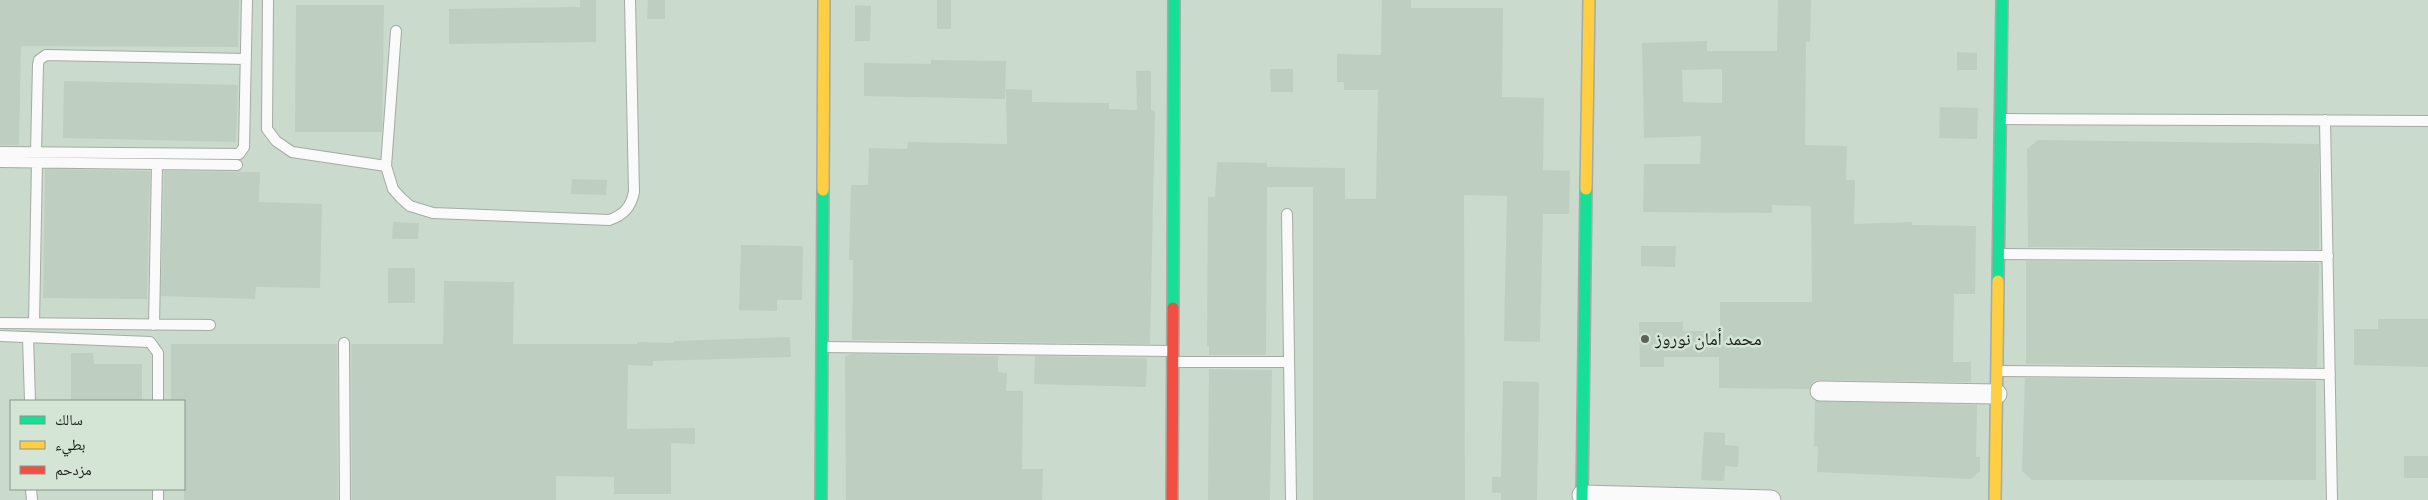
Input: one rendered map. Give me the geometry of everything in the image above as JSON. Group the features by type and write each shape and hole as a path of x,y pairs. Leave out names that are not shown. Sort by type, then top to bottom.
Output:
{"street":[{"path":"821,500 824,0"},
{"path":"1172,500 1174,0"},
{"path":"1589,0 1582,498 1771,500"},
{"path":"1995,500 2002,0"},
{"path":"1820,391 1997,394"}],"lane":[{"path":"0,162 36,157 239,154 244,147 247,0"},
{"path":"268,0 267,129 276,141 292,152 386,166"},
{"path":"396,31 386,166 393,189 401,198 410,206 433,213 601,220 617,217 624,213 629,207 634,192 630,0"},
{"path":"34,323 39,60 46,55 246,59"},
{"path":"2000,119 2428,121"},
{"path":"2325,120 2332,500"},
{"path":"0,152 36,157 157,164 237,165"},
{"path":"154,325 157,164"},
{"path":"1287,214 1291,500"},
{"path":"1999,254 2328,256"},
{"path":"0,323 210,325"},
{"path":"0,336 150,342 158,353 158,400"},
{"path":"28,337 30,400"},
{"path":"344,343 345,500"},
{"path":"822,347 1289,362"},
{"path":"1997,371 2330,374"}],"shaded area":[{"path":"0,0 2428,0 2428,500 0,500"}],"building":[{"path":"0,0 239,0 238,47 21,46 19,145 0,145"},
{"path":"580,0 596,0 596,42 449,44 449,9 580,7"},
{"path":"648,0 665,0 665,19 647,19"},
{"path":"937,0 951,0 951,29 937,29"},
{"path":"1382,0 1411,0 1411,8 1503,8 1502,97 1544,98 1543,170 1570,171 1569,214 1543,214 1540,342 1504,341 1507,196 1464,195 1465,500 1313,500 1313,187 1267,187 1266,355 1209,355 1209,346 1207,346 1208,197 1215,197 1217,162 1267,163 1267,167 1345,168 1345,199 1376,199 1378,90 1344,90 1344,82 1337,82 1337,54 1381,55"},
{"path":"1778,0 1811,0 1810,42 1806,42 1805,145 1847,146 1846,180 1855,180 1854,224 1912,222 1912,225 1976,226 1975,294 1954,294 1953,362 1971,362 1971,382 1820,380 1814,381 1809,389 1719,388 1719,357 1664,357 1664,367 1640,367 1639,322 1683,322 1683,331 1720,331 1720,302 1812,302 1811,206 1772,205 1772,213 1643,212 1644,164 1700,164 1701,136 1644,138 1642,43 1707,41 1707,51 1777,51","holes":["1722,69 1722,103 1683,102 1682,70"]},
{"path":"296,5 384,5 382,132 295,132"},
{"path":"855,5 871,6 870,41 855,41"},
{"path":"1957,52 1977,53 1977,70 1957,70"},
{"path":"931,60 1006,61 1005,99 864,96 864,63 931,64"},
{"path":"1270,69 1293,69 1293,92 1271,92"},
{"path":"1136,71 1151,71 1151,110 1155,111 1150,344 852,340 853,260 849,260 851,185 868,185 869,148 907,149 908,142 1007,144 1006,89 1032,90 1032,102 1109,103 1109,109 1137,110"},
{"path":"64,81 238,85 236,142 63,138"},
{"path":"1940,107 1978,108 1977,139 1939,138"},
{"path":"2038,140 2319,144 2319,249 2028,247 2027,149"},
{"path":"45,169 150,171 147,299 43,298"},
{"path":"164,171 260,172 259,202 322,204 320,288 256,287 255,299 161,296"},
{"path":"572,179 607,180 606,195 571,194"},
{"path":"393,222 419,223 418,239 392,239"},
{"path":"741,245 803,246 802,300 777,300 777,311 739,310"},
{"path":"1641,246 1676,246 1675,267 1641,266"},
{"path":"2026,261 2319,263 2317,367 2026,364"},
{"path":"388,268 415,268 415,303 388,303"},
{"path":"444,281 514,282 513,344 637,344 637,342 674,343 674,341 790,337 791,357 653,361 653,366 628,365 627,429 695,428 695,444 671,443 671,494 614,494 614,477 556,476 556,500 352,500 351,344 443,344"},
{"path":"2378,319 2428,319 2428,367 2354,365 2354,329 2378,329"},
{"path":"171,344 337,344 338,500 184,500 185,400 171,400"},
{"path":"71,353 93,353 94,364 142,364 142,400 71,400"},
{"path":"852,354 998,356 998,372 1007,373 1006,391 1023,391 1022,469 1043,469 1042,500 846,500 845,356"},
{"path":"1035,356 1147,358 1146,387 1034,384"},
{"path":"1209,369 1272,370 1270,500 1208,500"},
{"path":"2025,378 2316,381 2316,480 2032,480 2022,471"},
{"path":"1503,381 1539,382 1537,500 1501,500 1501,493 1492,493 1492,477 1501,477"},
{"path":"1815,401 1977,405 1976,457 1980,457 1980,471 1971,479 1817,472 1818,446 1814,446"},
{"path":"1704,432 1725,433 1725,445 1739,446 1738,467 1725,466 1724,481 1701,480"},
{"path":"2404,456 2428,456 2428,478 2404,478"}],"traffic: fast":[{"path":"1173,308 1174,0"},
{"path":"1998,281 2002,0"},
{"path":"1582,500 1586,189"},
{"path":"821,500 823,190"}],"traffic: slow":[{"path":"823,190 824,0"},
{"path":"1586,189 1589,0"},
{"path":"1995,500 1998,281"}],"traffic: jam":[{"path":"1172,500 1173,308"}],"place":[{"name":"محمد أمان نوروز","path":"1645,339"}]}
